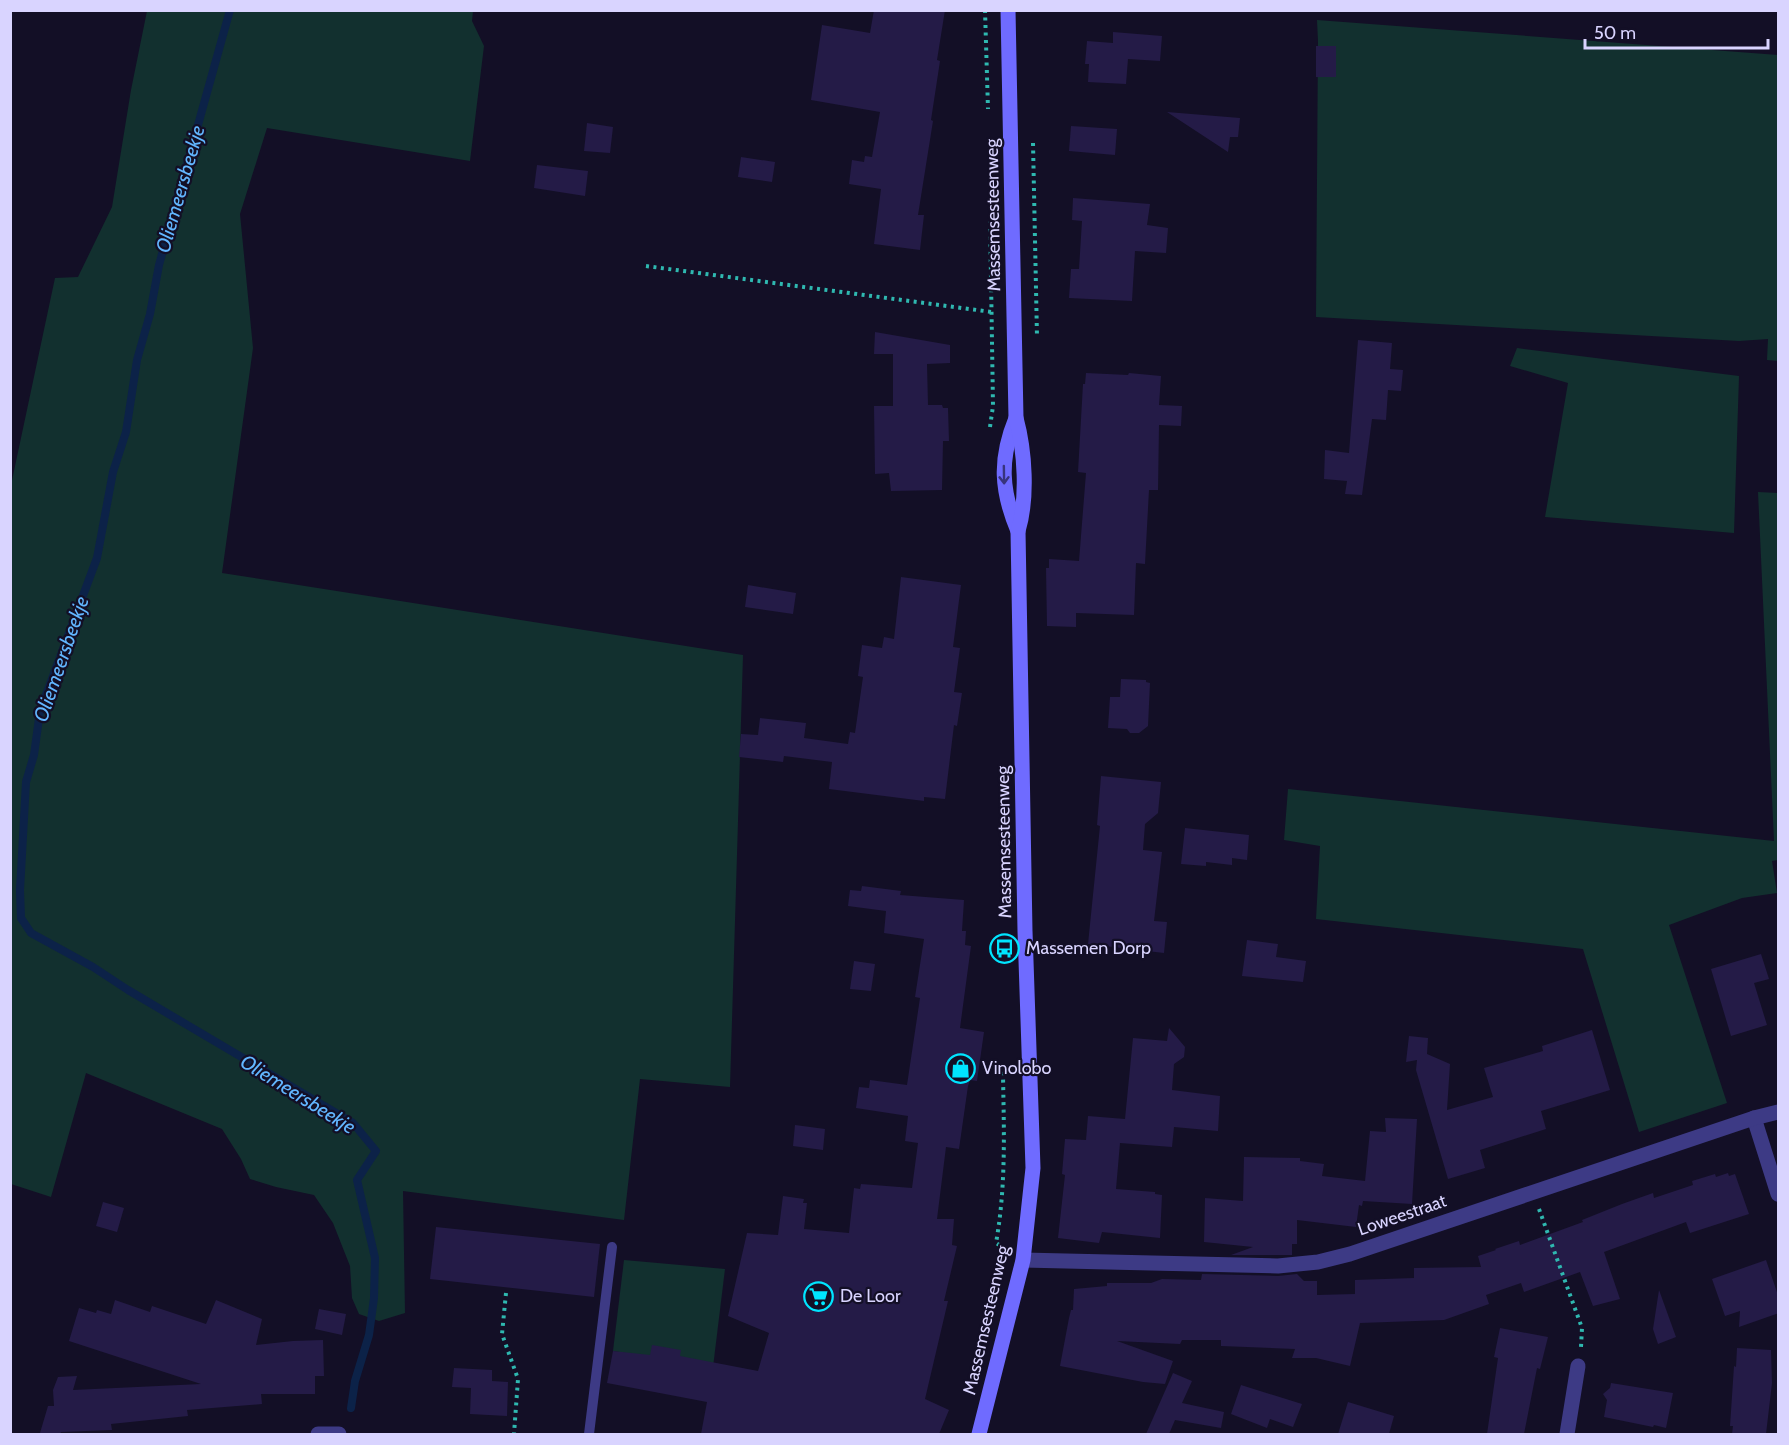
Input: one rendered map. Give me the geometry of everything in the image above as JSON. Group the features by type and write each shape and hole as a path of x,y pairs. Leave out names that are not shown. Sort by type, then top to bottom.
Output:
{"main road":[{"name":"Massemsesteenweg","path":"979,1434 1023,1260 1033,1168 1025,931 1018,531 1023,513 1022,440 1016,418 1008,10"}],"street":[{"name":"Loweestraat","path":"1023,1260 1278,1266 1318,1262 1350,1254 1754,1118 1779,1112"},
{"path":"1754,1118 1779,1194"},
{"path":"1567,1434 1578,1366"},
{"path":"320,1434 339,1434"}],"lane":[{"path":"589,1434 612,1247"}],"path":[{"path":"646,266 1014,314"},
{"path":"1533,1192 1582,1328 1578,1366"},
{"path":"506,1293 502,1334 518,1379 514,1434"}],"green space":[{"path":"147,11 473,11 472,21 484,46 470,161 267,128 240,214 253,348 222,573 743,655 730,1087 640,1079 624,1220 403,1191 405,1313 379,1321 359,1314 352,1298 350,1266 333,1223 314,1195 250,1179 241,1159 222,1129 86,1073 51,1197 11,1184 11,485 55,278 78,277 112,207 131,90"},
{"path":"1317,20 1778,55 1778,361 1767,360 1768,339 1739,341 1316,317"},
{"path":"1517,348 1739,376 1734,533 1545,517 1568,383 1510,366"},
{"path":"1758,492 1778,493 1778,860 1772,861 1777,893 1742,898 1669,925 1727,1103 1639,1132 1583,949 1316,919 1320,846 1284,840 1288,789 1774,841"},
{"path":"624,1260 725,1269 713,1367 613,1351"}],"building":[{"path":"874,10 945,10 937,60 940,61 931,120 933,121 918,215 924,215 920,250 874,244 881,189 849,184 852,160 864,162 865,156 872,157 880,112 811,100 822,25 870,33"},
{"path":"1113,32 1162,36 1160,61 1128,59 1126,84 1088,82 1089,64 1085,64 1087,41 1113,43"},
{"path":"1316,46 1336,46 1336,77 1316,77"},
{"path":"1167,112 1240,118 1238,137 1230,137 1228,152"},
{"path":"587,123 613,127 610,153 584,151"},
{"path":"1071,126 1117,129 1115,155 1069,151"},
{"path":"741,157 775,162 772,182 738,177"},
{"path":"537,165 588,171 585,196 534,188"},
{"path":"1073,198 1150,204 1147,225 1168,228 1166,253 1135,251 1132,301 1069,298 1071,269 1079,269 1082,221 1072,220"},
{"path":"875,332 950,345 950,363 927,364 928,405 942,405 943,408 948,408 949,441 943,441 942,490 891,491 889,473 875,474 874,406 893,406 893,354 874,354"},
{"path":"1358,340 1392,343 1390,369 1403,370 1401,391 1388,390 1386,420 1372,419 1362,495 1345,494 1347,481 1324,479 1325,450 1349,453"},
{"path":"1086,373 1161,376 1159,405 1182,406 1181,426 1159,425 1158,490 1149,490 1145,564 1136,563 1134,615 1076,613 1076,627 1047,626 1046,568 1049,568 1049,559 1079,561 1086,473 1078,472 1083,384 1085,384"},
{"path":"901,577 961,585 953,647 960,648 954,692 962,693 957,726 954,725 945,799 924,797 924,801 829,789 832,762 784,756 783,762 739,757 741,734 758,735 760,718 806,723 804,738 848,744 850,732 855,733 863,677 858,676 862,645 882,648 884,637 894,639"},
{"path":"748,585 796,593 793,614 745,607"},
{"path":"1121,679 1146,680 1150,683 1148,726 1139,733 1130,733 1127,729 1108,728 1110,697 1120,697"},
{"path":"1101,776 1161,782 1158,813 1145,824 1143,850 1162,852 1154,921 1167,922 1164,953 1088,944 1100,826 1097,825"},
{"path":"1185,828 1249,835 1247,860 1232,858 1232,865 1206,862 1206,866 1181,864"},
{"path":"862,886 901,891 900,895 964,900 962,931 966,931 965,945 971,946 960,1028 984,1032 977,1081 970,1080 968,1086 959,1149 946,1147 937,1219 954,1219 952,1245 957,1246 944,1301 948,1301 925,1399 949,1410 939,1434 701,1434 707,1402 607,1383 613,1351 650,1355 652,1345 681,1350 680,1356 758,1371 769,1333 728,1316 747,1233 778,1235 783,1196 804,1199 803,1203 807,1203 804,1229 849,1233 854,1188 860,1189 861,1184 912,1188 918,1143 905,1141 908,1116 856,1108 859,1087 869,1088 870,1080 907,1085 920,998 915,997 924,939 884,933 886,911 848,906 850,890 861,891"},
{"path":"1247,940 1278,944 1276,957 1306,961 1303,982 1242,976"},
{"path":"1761,954 1769,979 1754,983 1767,1025 1731,1036 1711,969"},
{"path":"854,961 875,964 871,991 850,989"},
{"path":"1169,1028 1185,1047 1184,1057 1174,1064 1172,1090 1220,1096 1218,1131 1174,1127 1172,1147 1120,1143 1116,1189 1155,1192 1155,1194 1162,1195 1160,1238 1102,1232 1099,1243 1058,1238 1065,1175 1062,1174 1065,1139 1086,1140 1088,1116 1125,1119 1133,1038 1167,1041"},
{"path":"1592,1030 1610,1090 1541,1111 1546,1129 1480,1150 1485,1168 1448,1179 1416,1070 1417,1060 1406,1062 1409,1036 1428,1038 1427,1054 1450,1064 1447,1110 1493,1097 1484,1068 1543,1051 1542,1046"},
{"path":"1385,1118 1417,1119 1412,1204 1363,1201 1362,1206 1359,1205 1356,1227 1297,1220 1297,1244 1292,1244 1292,1255 1231,1255 1253,1247 1204,1242 1205,1198 1243,1201 1244,1157 1300,1158 1300,1161 1324,1164 1322,1176 1365,1181 1370,1131 1386,1132"},
{"path":"795,1125 825,1129 823,1150 793,1146"},
{"path":"1728,1173 1729,1176 1735,1174 1749,1214 1690,1233 1686,1222 1604,1252 1620,1299 1593,1306 1580,1272 1524,1292 1521,1283 1486,1295 1489,1304 1444,1320 1360,1323 1350,1366 1316,1358 1292,1358 1295,1349 1221,1346 1221,1340 1182,1340 1180,1344 1117,1341 1173,1361 1165,1384 1060,1366 1069,1318 1073,1310 1074,1289 1107,1286 1107,1283 1151,1283 1162,1279 1201,1280 1202,1274 1278,1276 1297,1274 1304,1281 1317,1281 1317,1295 1355,1294 1355,1280 1414,1278 1414,1268 1481,1267 1478,1256 1495,1249 1519,1241 1520,1245 1653,1193 1654,1198 1693,1185 1692,1181 1715,1174 1716,1177"},
{"path":"103,1202 124,1208 117,1232 96,1226"},
{"path":"436,1227 600,1244 594,1297 430,1279"},
{"path":"1766,1260 1779,1298 1779,1313 1739,1327 1740,1311 1725,1316 1712,1279"},
{"path":"1659,1290 1676,1337 1658,1344 1653,1329"},
{"path":"115,1300 150,1312 152,1306 206,1324 216,1300 262,1319 256,1345 323,1340 324,1376 315,1376 315,1394 261,1394 262,1404 187,1410 188,1416 111,1424 112,1430 61,1432 60,1434 40,1433 48,1406 54,1406 53,1390 58,1377 77,1376 73,1390 201,1384 69,1341 79,1308 111,1314"},
{"path":"319,1309 346,1314 342,1335 315,1329"},
{"path":"1500,1328 1548,1337 1540,1369 1537,1368 1524,1434 1487,1434 1498,1358 1494,1357"},
{"path":"1737,1348 1771,1350 1772,1383 1766,1434 1732,1434 1733,1426 1730,1426"},
{"path":"454,1368 492,1370 492,1381 508,1382 507,1416 470,1414 471,1388 452,1387"},
{"path":"1173,1373 1192,1381 1182,1403 1224,1412 1221,1428 1175,1420 1169,1434 1146,1434"},
{"path":"1611,1383 1673,1393 1666,1428 1604,1417 1607,1400 1603,1394 1610,1388"},
{"path":"1241,1385 1302,1404 1293,1427 1270,1419 1267,1428 1231,1414"},
{"path":"1348,1402 1394,1416 1389,1434 1338,1434"}],"waterway":[{"name":"Oliemeersbeekje","path":"230,10 159,265 150,314 137,360 126,432 113,472 97,558 40,711 34,755 26,782 20,890 21,918 31,933 93,967 353,1123 376,1151 357,1180 375,1258 374,1298 369,1335 355,1381 351,1408"}],"place":[{"name":"Massemen Dorp","path":"1005,948"},
{"name":"Vinolobo","path":"961,1068"},
{"name":"De Loor","path":"819,1296"}]}
